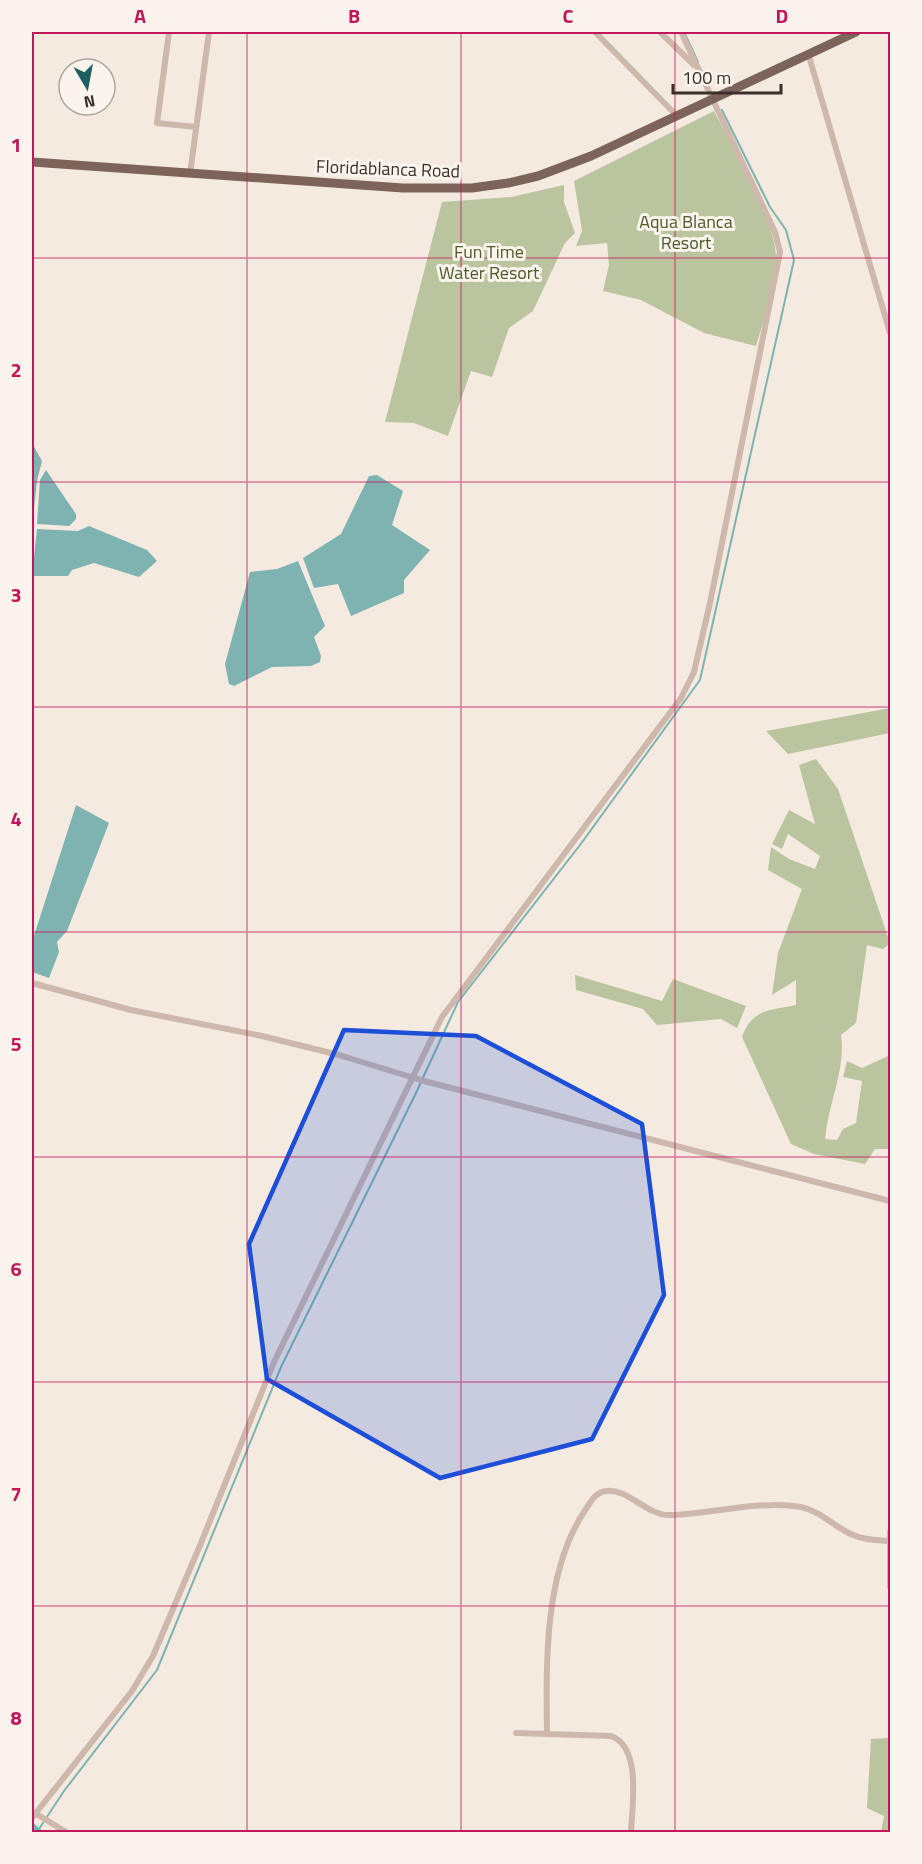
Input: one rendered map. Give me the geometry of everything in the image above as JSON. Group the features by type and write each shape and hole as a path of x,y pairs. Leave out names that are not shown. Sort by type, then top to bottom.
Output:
{"main road":[{"name":"Floridablanca Road","path":"32,162 403,188 472,189 528,178 564,167 856,32"}],"street":[{"path":"169,32 157,123 196,127"},
{"path":"190,174 209,32"},
{"path":"595,32 676,115"},
{"path":"660,32 696,67"},
{"path":"66,1833 47,1818 35,1815 132,1691 153,1656 274,1362 418,1079 453,1001 674,707 694,672 713,592 780,252 775,232 681,32"},
{"path":"808,53 891,333"},
{"path":"32,983 131,1010 262,1036 339,1055 418,1079 891,1201"},
{"path":"547,1734 547,1644 553,1604 573,1531 598,1494 609,1490 617,1492 651,1511 669,1515 720,1509 797,1507 818,1513 861,1538 888,1541"},
{"path":"891,1531 888,1541 891,1587"},
{"path":"516,1733 611,1736 623,1744 633,1773 631,1833"}],"highlighted area":[{"path":"344,1030 476,1036 642,1124 664,1295 592,1439 440,1478 267,1379 249,1244"}],"green space":[{"name":"Aqua Blanca Resort","path":"714,111 762,205 774,244 776,260 774,282 756,346 704,333 641,300 603,291 609,265 607,243 576,246 582,231 574,181"},
{"name":"Fun Time Water Resort","path":"564,185 564,202 575,233 565,243 533,311 509,328 492,377 471,371 448,436 414,423 385,422 442,202 511,197"},
{"path":"890,708 890,733 788,754 766,731"},
{"path":"816,759 838,789 890,943 883,949 867,945 856,1023 841,1035 839,1074 825,1139 837,1140 843,1129 856,1123 862,1081 843,1077 847,1061 862,1068 888,1056 890,1059 890,1149 875,1149 865,1164 814,1154 791,1144 742,1037 751,1021 763,1012 796,1005 796,980 772,995 778,953 802,889 768,870 771,847 789,859 815,869 820,856 788,834 782,849 772,844 789,810 815,824 799,765"},
{"path":"575,975 662,1001 673,979 746,1006 737,1028 721,1019 657,1025 643,1009 576,990"},
{"path":"890,1727 890,1832 881,1832 884,1816 867,1808 871,1739 888,1738"}],"water":[{"path":"32,443 42,461 37,481 32,528"},
{"path":"46,470 76,514 76,519 69,526 37,524 40,480"},
{"path":"377,475 403,491 392,525 430,550 404,580 404,593 351,616 338,584 314,588 303,558 341,534 369,476"},
{"path":"89,526 147,550 157,561 139,577 94,563 72,570 68,576 32,576 37,529 78,531"},
{"path":"298,561 325,626 314,637 321,656 320,662 311,666 272,667 234,686 229,684 225,664 250,572 277,569"},
{"path":"76,805 109,823 67,931 57,942 59,952 49,978 32,972 32,942"}],"waterway":[{"path":"684,32 698,62"},
{"path":"37,1832 64,1791 157,1670 281,1367 415,1095 458,1002 580,845 700,680 794,260 786,230 770,207 722,110"},
{"path":"32,1827 38,1832"}]}
